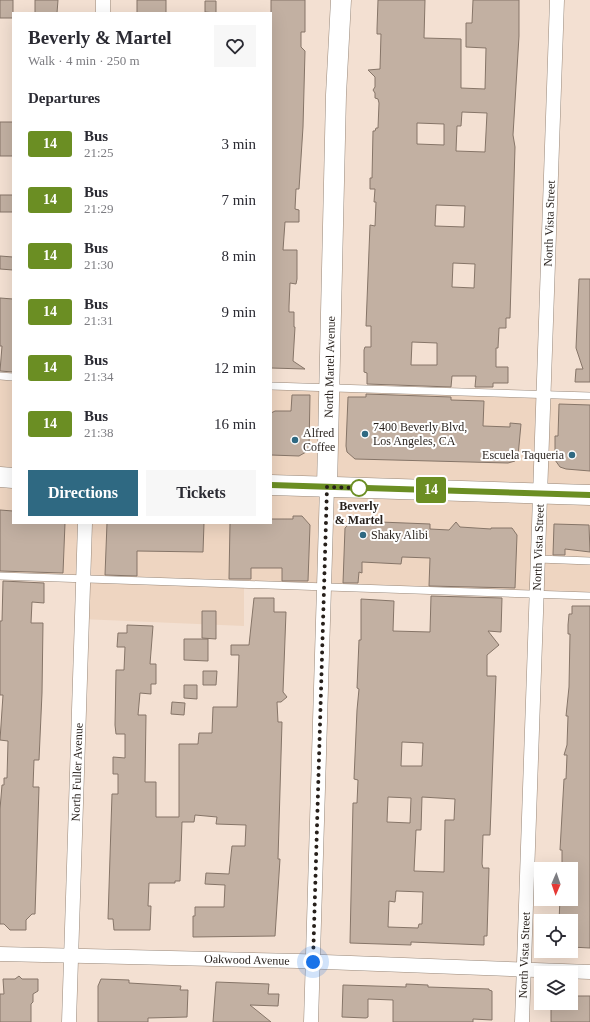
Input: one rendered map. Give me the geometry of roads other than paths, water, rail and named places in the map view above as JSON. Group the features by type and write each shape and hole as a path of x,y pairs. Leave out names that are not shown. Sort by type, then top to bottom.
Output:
{"street":[{"path":"102,12 103,0"},
{"name":"North Martel Avenue","path":"311,1022 327,487 336,95 341,0"},
{"name":"North Vista Street","path":"522,1022 538,594 540,493 557,0"},
{"path":"0,477 12,478"},
{"path":"272,485 590,495"},
{"name":"North Fuller Avenue","path":"69,1022 85,524"},
{"name":"Oakwood Avenue","path":"0,954 313,962 590,972"}],"lane":[{"path":"0,376 12,377"},
{"path":"272,386 590,396"},
{"path":"538,559 590,561"},
{"path":"0,576 590,596"}],"place":[{"name":"7400 Beverly Blvd, Los Angeles, CA","path":"365,434"},
{"name":"Alfred Coffee","path":"295,440"},
{"name":"Escuela Taqueria","path":"572,455"},
{"name":"Beverly & Martel","path":"359,488"},
{"name":"Shaky Alibi","path":"363,535"}]}
